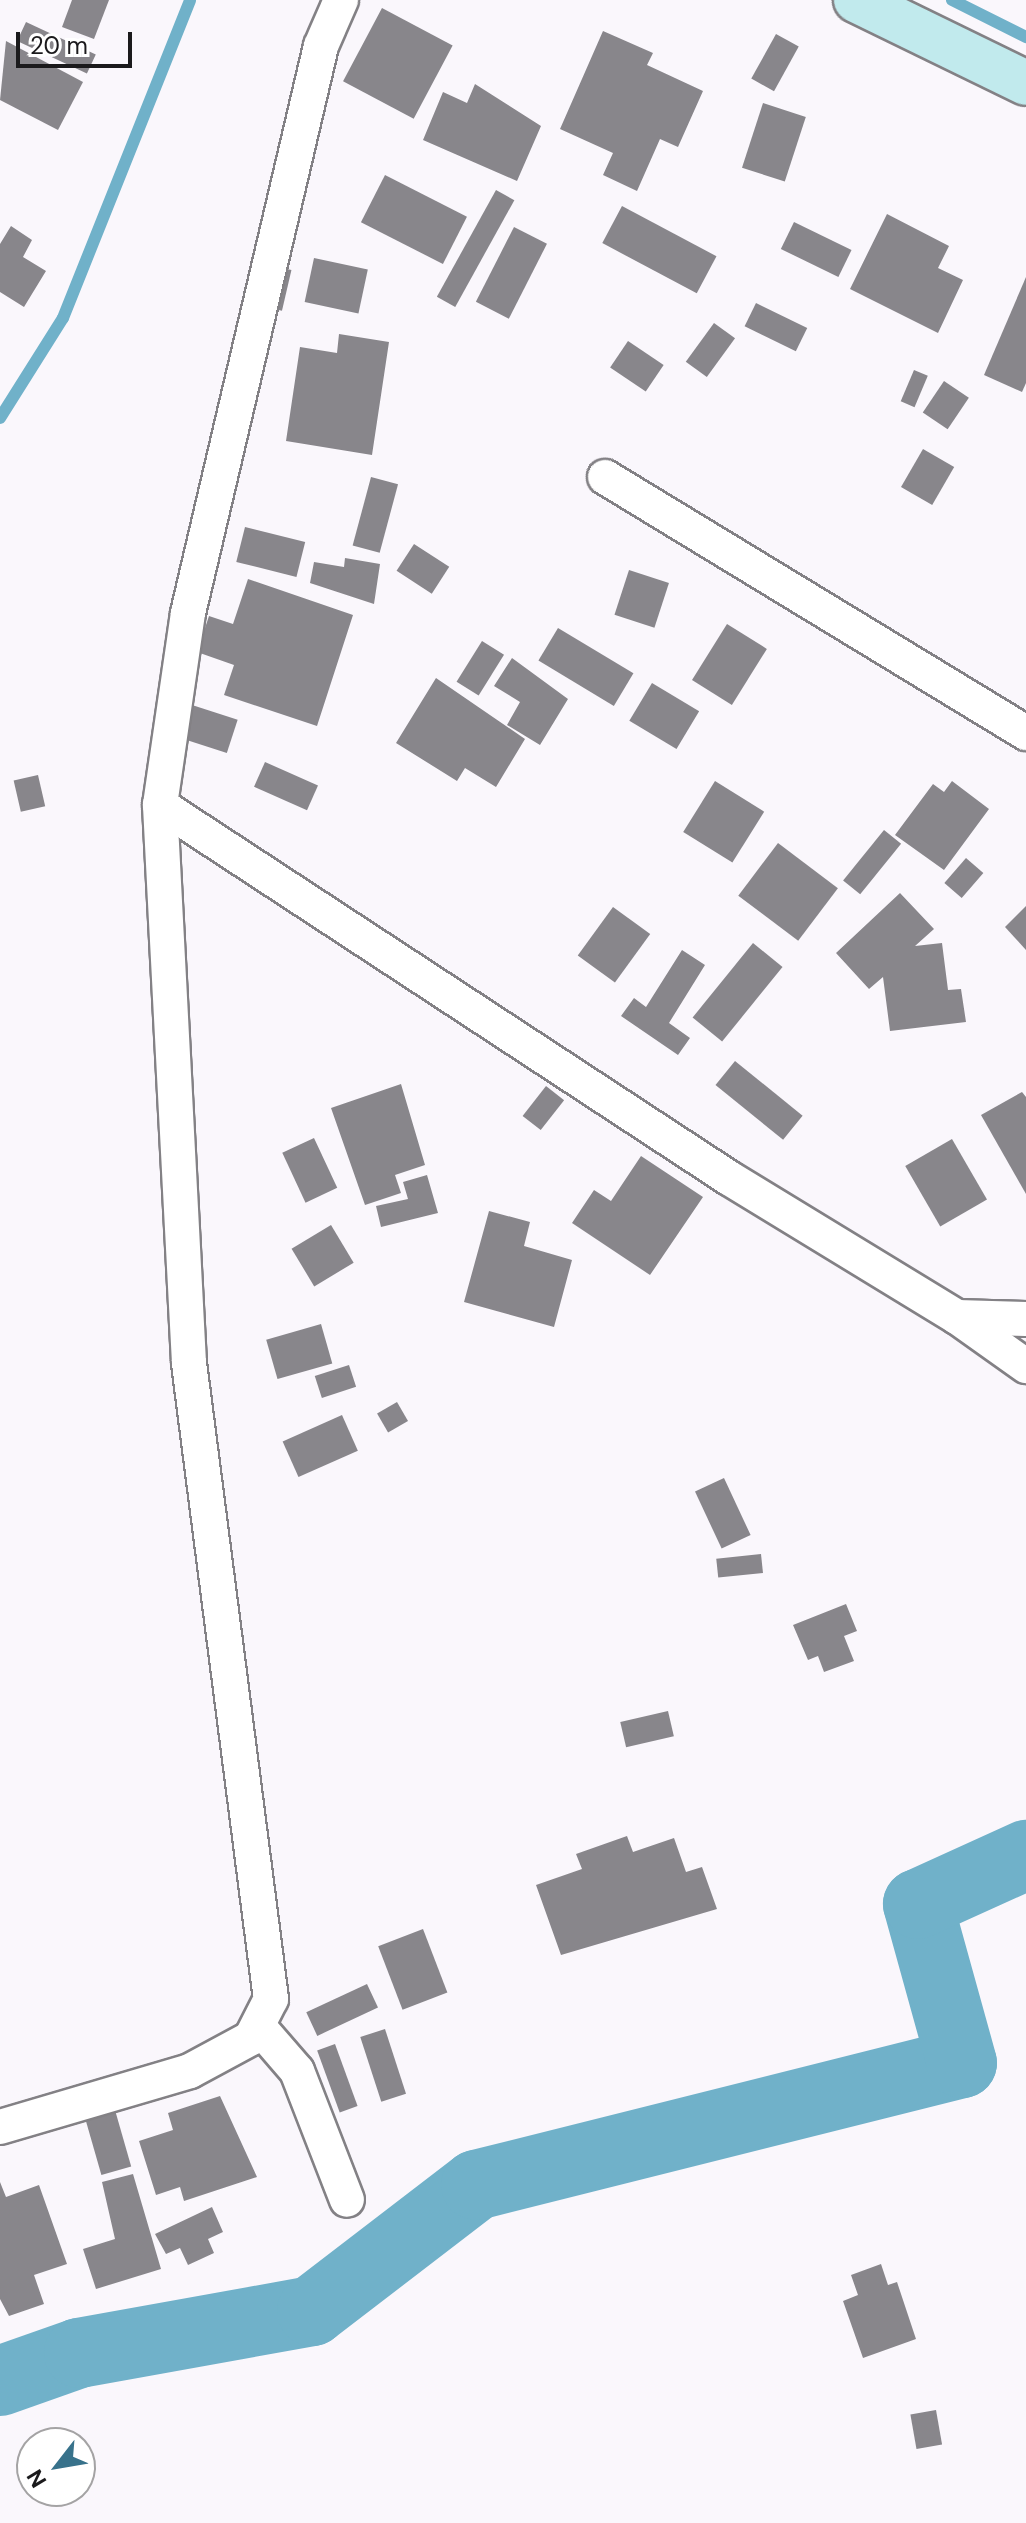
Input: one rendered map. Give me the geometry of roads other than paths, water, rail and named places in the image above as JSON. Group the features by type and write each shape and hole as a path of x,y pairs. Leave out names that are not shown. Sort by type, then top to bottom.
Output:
{"street":[{"path":"0,2127 190,2071 259,2027 271,1999 189,1363 160,805 188,613 321,46 341,0"},
{"path":"856,0 1026,83"},
{"path":"605,477 1026,733"},
{"path":"160,805 729,1178 957,1317 1026,1366"},
{"path":"957,1317 1026,1319"},
{"path":"259,2027 297,2071 347,2200"}],"waterway":[{"path":"0,418 63,318 190,0"},
{"path":"952,0 1026,37"},
{"path":"0,2381 79,2353 312,2311 476,2185 962,2063 918,1904 1026,1855"}]}
